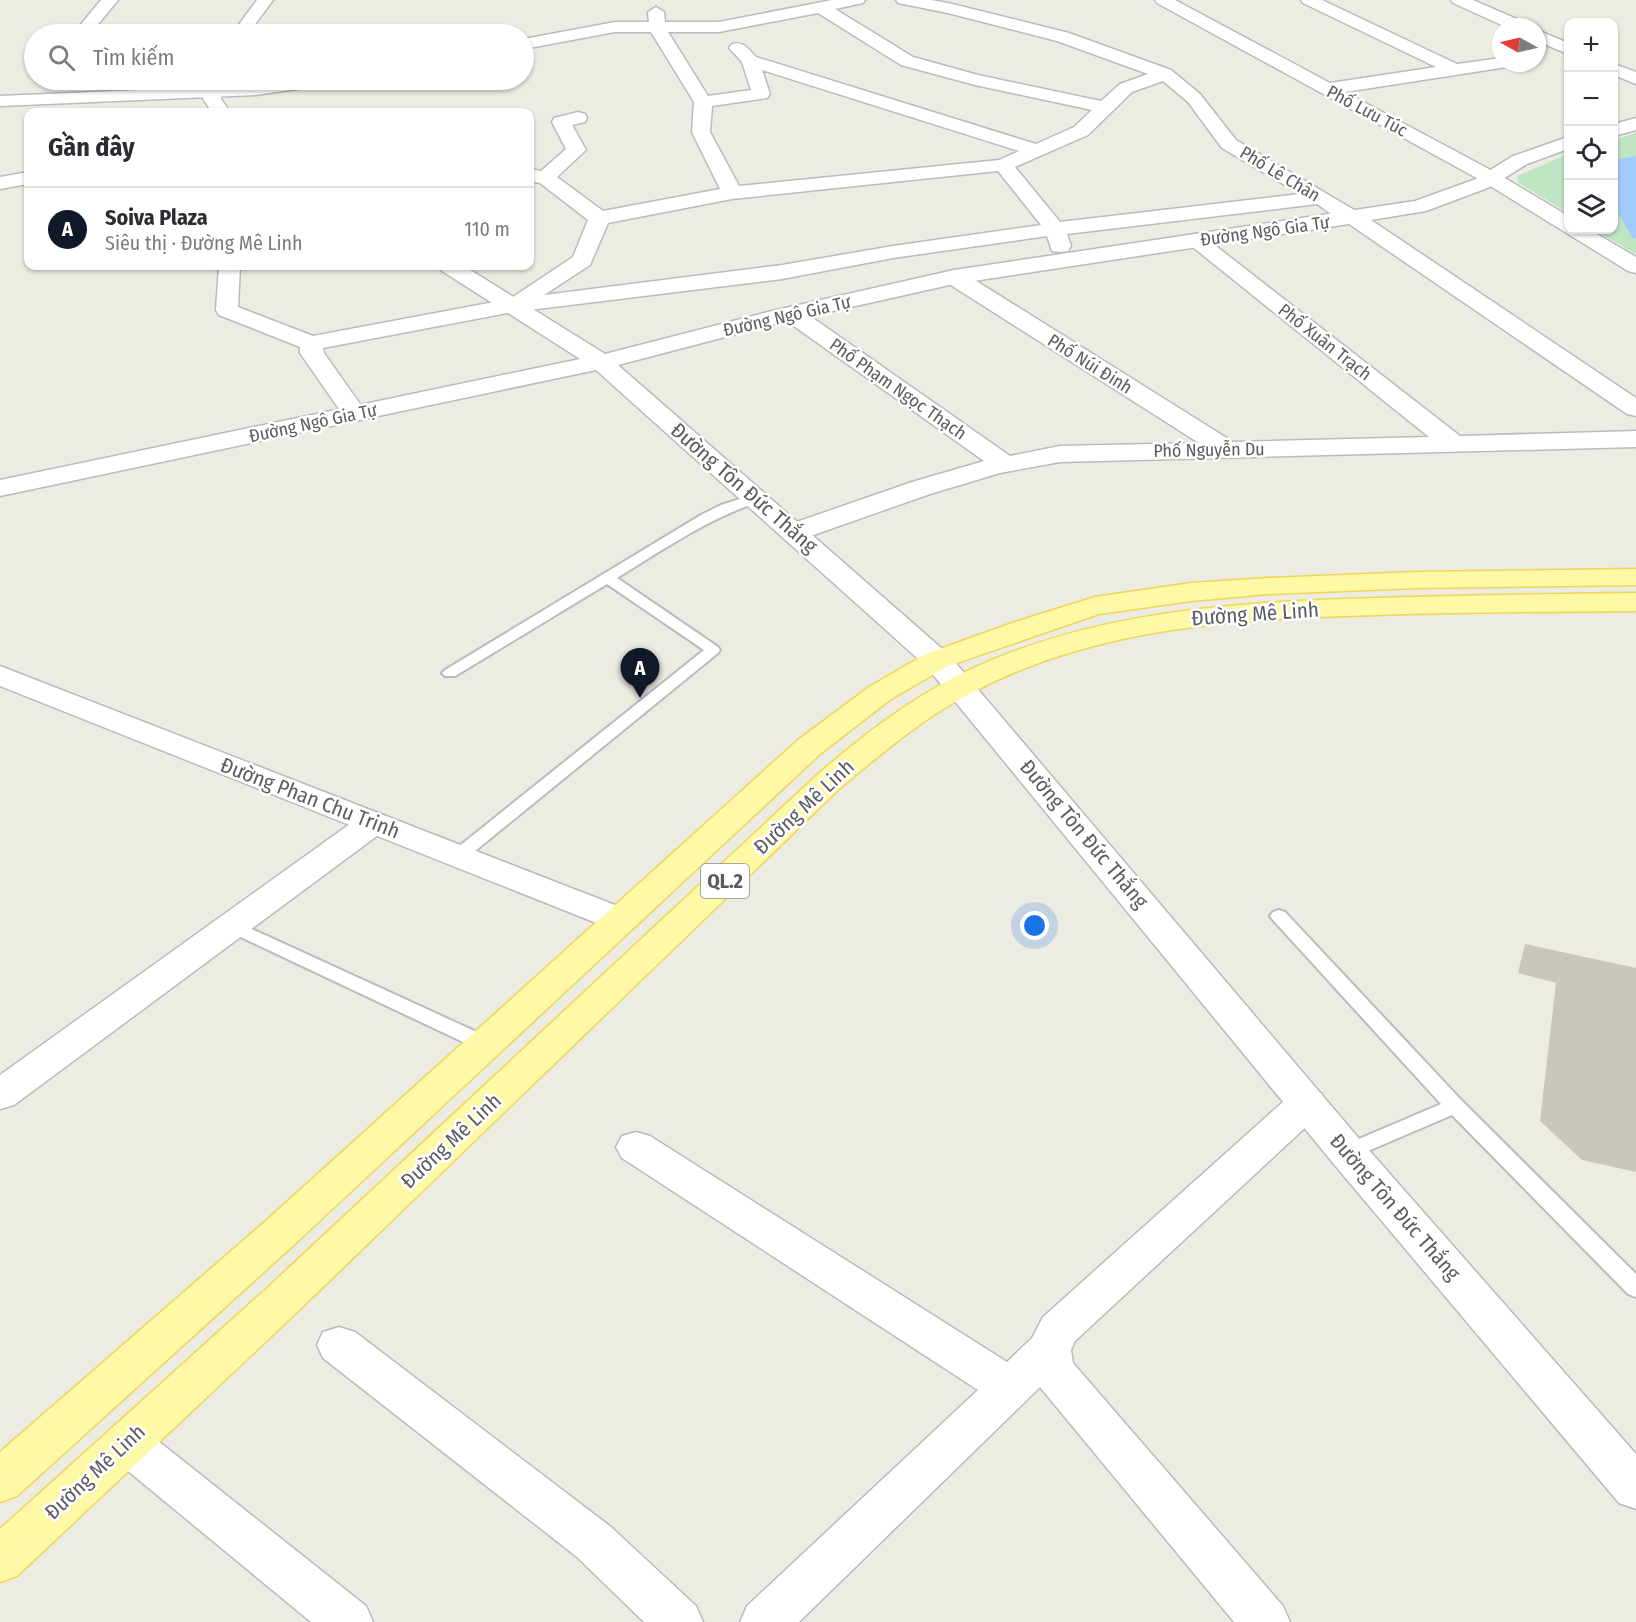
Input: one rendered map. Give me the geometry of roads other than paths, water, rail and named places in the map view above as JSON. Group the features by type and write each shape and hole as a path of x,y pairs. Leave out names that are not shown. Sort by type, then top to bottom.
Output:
{"main road":[{"name":"Đường Mê Linh","path":"0,1481 283,1230 809,747 880,693 937,660 1025,628 1095,606 1191,592 1417,580 1636,577"},
{"name":"Đường Mê Linh","path":"0,1560 280,1302 828,782 914,714 961,686 1044,650 1078,639 1141,624 1181,619 1291,609 1636,602"}],"street":[{"path":"90,24 110,0"},
{"path":"247,24 265,0"},
{"path":"534,42 615,27 719,27 856,0"},
{"name":"Phố Lê Chân","path":"904,0 937,4 1063,37 1165,74 1194,98 1229,144 1354,218 1636,409"},
{"path":"937,4 985,0"},
{"name":"Phố Lưu Túc","path":"1162,0 1491,178 1564,222"},
{"path":"1309,0 1455,70"},
{"path":"1459,0 1500,18"},
{"path":"655,6 658,28 703,102 701,132 732,193"},
{"path":"820,7 907,62 975,80 1106,108"},
{"path":"703,102 761,94 750,61 719,27"},
{"path":"1546,40 1564,48"},
{"path":"1548,56 1564,52"},
{"path":"750,61 1037,150"},
{"path":"1327,89 1492,64"},
{"path":"1618,71 1636,79"},
{"path":"578,117 561,122 576,150 538,177 599,218 732,193 1003,165 1081,131 1126,88 1165,74"},
{"path":"27,99 35,90"},
{"path":"0,101 155,90"},
{"path":"212,90 212,99 218,108"},
{"path":"1618,129 1636,124"},
{"name":"Đường Ngô Gia Tự","path":"0,488 601,362 792,314 954,277 1419,207 1484,183 1520,160 1564,145"},
{"path":"1003,165 1055,229 1064,260"},
{"path":"0,183 24,179"},
{"path":"229,270 227,310 312,343 513,305 782,272 893,252 1055,229 1320,198"},
{"path":"513,305 582,260 599,218"},
{"path":"1583,234 1636,266"},
{"name":"Phố Xuân Trạch","path":"1196,240 1454,444"},
{"name":"Đường Tôn Đức Thắng","path":"456,270 601,362 937,660 1347,1152 1636,1488"},
{"name":"Phố Núi Đinh","path":"954,277 1090,365 1228,450"},
{"name":"Phố Phạm Ngọc Thạch","path":"792,314 1005,464"},
{"path":"312,343 312,353 355,414"},
{"name":"Phố Nguyễn Du","path":"795,532 921,488 1005,464 1060,454 1636,439"},
{"name":"Đường Phan Chu Trinh","path":"0,675 621,920"},
{"path":"0,1095 373,823"},
{"path":"765,1622 1049,1350 1058,1330 1307,1103"},
{"path":"636,1147 1010,1387"},
{"path":"339,1345 594,1542 678,1622"},
{"path":"1049,1350 1052,1370 1265,1622"},
{"path":"127,1443 348,1622"}],"lane":[{"path":"450,673 706,518 726,507 756,498"},
{"path":"458,856 713,650 608,578"},
{"path":"1279,915 1455,1106 1636,1288"},
{"path":"232,926 486,1044"},
{"path":"1347,1152 1455,1106"}],"water":[{"path":"1636,156 1636,239 1632,237 1618,213 1618,159"}],"place":[{"name":"Soiva Plaza","path":"640,698"}]}
